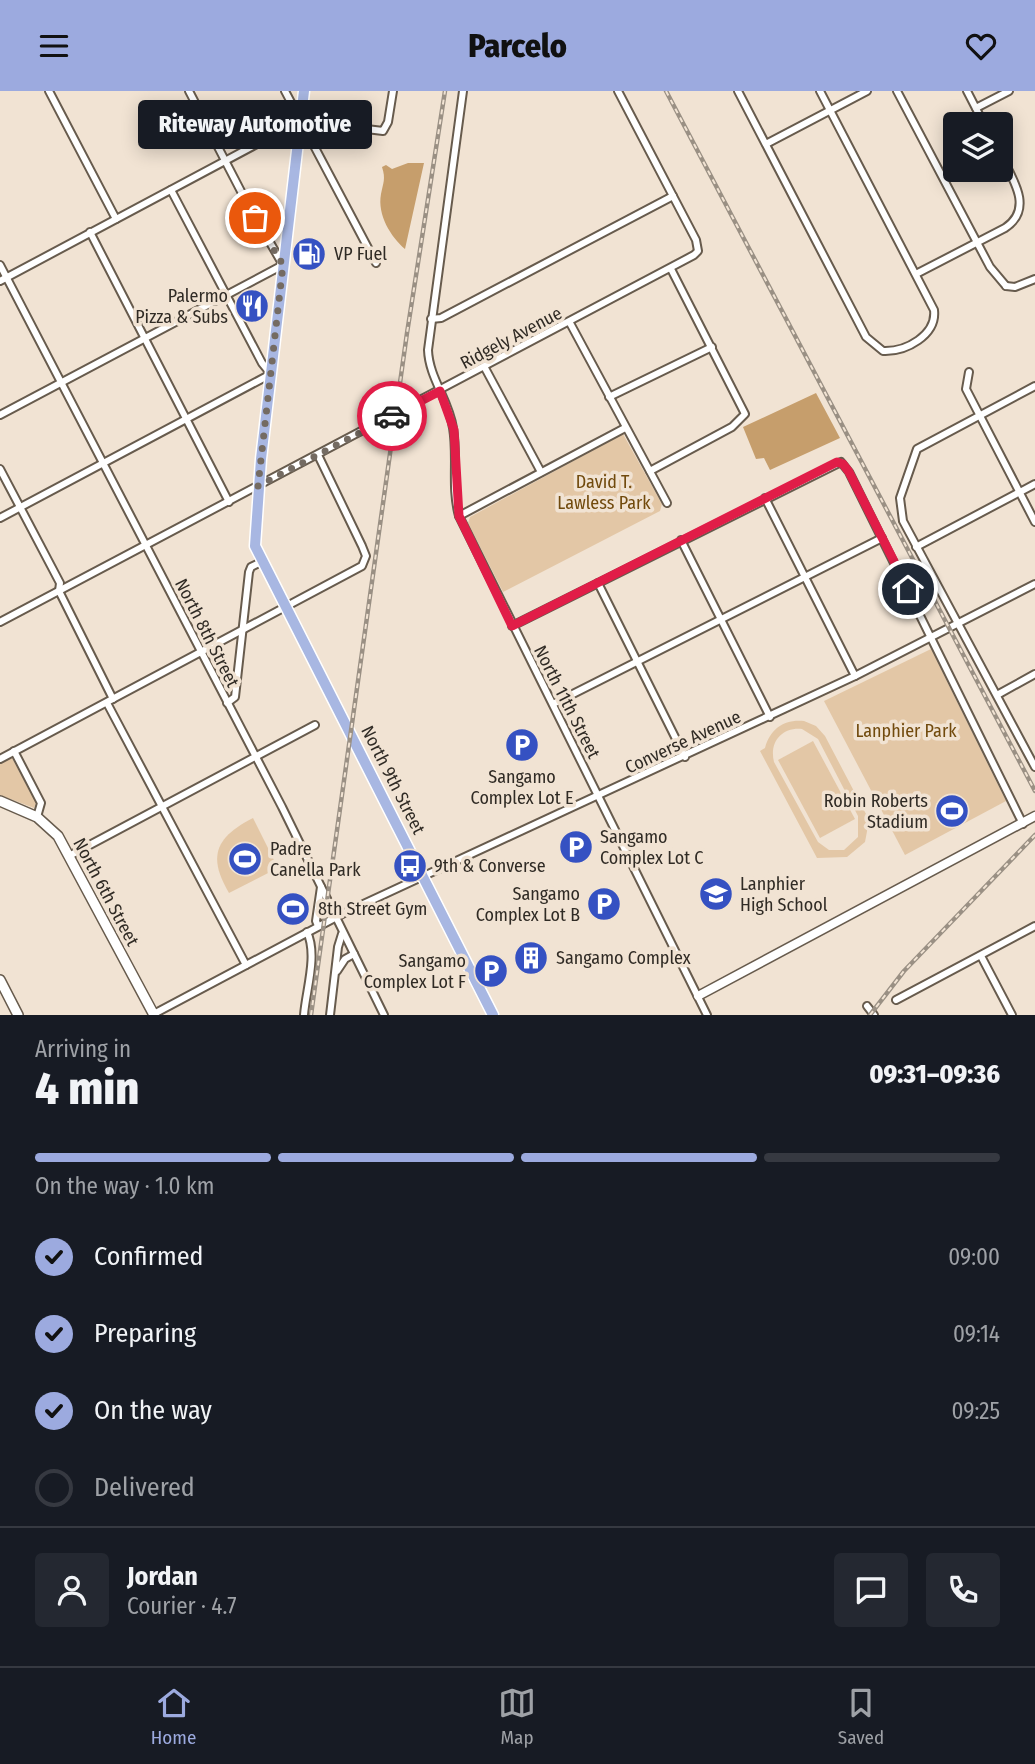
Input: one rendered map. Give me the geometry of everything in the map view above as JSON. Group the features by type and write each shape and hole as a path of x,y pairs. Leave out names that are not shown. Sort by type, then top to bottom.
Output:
{"main road":[{"name":"North 9th Street","path":"304,91 254,534 261,562 424,875 493,1015"},
{"path":"0,801 37,817"},
{"name":"North 6th Street","path":"37,817 58,836 153,1015"},
{"path":"0,980 18,1015"}],"street":[{"path":"49,91 116,219"},
{"path":"0,415 283,265 188,91"},
{"path":"285,91 376,263"},
{"path":"3,279 300,121 383,131 388,122 393,91"},
{"name":"North 11th Street","path":"463,91 428,355 454,430 459,516 707,1015"},
{"path":"431,319 440,318 673,196 618,91"},
{"path":"738,91 869,341 876,348 889,351 911,344 927,333 934,316 916,274 820,91"},
{"path":"766,144 867,91"},
{"path":"897,91 994,274 1006,289 1035,279"},
{"path":"967,91 978,112"},
{"path":"976,108 1009,91"},
{"path":"916,274 1010,225 1019,210 1019,193 1013,181"},
{"path":"0,518 271,374 171,190"},
{"name":"Ridgely Avenue","path":"0,622 671,269 698,251 696,240 673,196"},
{"path":"90,232 229,502"},
{"name":"North 8th Street","path":"0,265 3,279 61,381 256,757 384,1015"},
{"path":"649,471 732,427 745,414 671,269"},
{"path":"570,323 667,503"},
{"path":"609,397 712,347"},
{"path":"485,368 541,472"},
{"path":"970,372 965,386 1035,522"},
{"path":"1035,386 917,449 900,498 901,515 916,547 1035,765"},
{"path":"459,516 625,428"},
{"path":"0,759 362,566 366,556 318,455"},
{"path":"512,626 841,462 882,538 1023,824"},
{"path":"0,469 60,583 59,591 162,807 246,965"},
{"path":"916,547 1035,484"},
{"path":"765,498 855,677"},
{"path":"553,704 882,538"},
{"path":"681,540 770,717"},
{"path":"227,703 235,697 249,572 251,567 261,562"},
{"path":"598,583 685,757"},
{"name":"Converse Avenue","path":"153,1015 337,916 855,677 1035,584"},
{"path":"997,695 1035,674"},
{"path":"69,856 315,725"},
{"path":"14,751 41,803 37,817"},
{"path":"698,996 1035,817"},
{"path":"318,926 316,921 321,886"},
{"path":"896,1000 1035,926"},
{"path":"304,1015 311,942 307,932"},
{"path":"330,1015 338,947 343,934"},
{"path":"336,973 339,965 354,954"},
{"path":"981,956 1012,1015"},
{"path":"867,1006 874,1015"}],"green space":[{"name":"David T. Lawless Park","path":"623,434 662,504 660,511 503,592 468,523 470,517"},
{"name":"Lanphier Park","path":"931,649 1006,801 905,855 824,701"},
{"path":"797,721 816,726 825,736 866,814 868,826 865,842 847,857 817,858 760,751 765,748 774,731 784,724","holes":["802,729 818,739 858,816 858,837 844,850 829,850 818,842 774,762 773,748 783,733"]},
{"path":"813,741 855,819 820,838 778,760"},
{"path":"12,758 36,803 34,808 0,795 0,763"},
{"name":"Padre Canella Park","path":"253,818 276,864 274,870 229,893 218,868 219,849 223,840"}],"shaded area":[{"path":"408,163 424,163 405,249 386,225 380,202 384,178 382,167 386,165 392,169"},
{"path":"816,393 840,438 770,470 764,458 756,459 743,427"}],"railway":[{"path":"311,1015 407,333 445,91"},
{"path":"666,91 1035,791"},
{"path":"870,1015 904,971 1035,835"}],"way so far":[{"path":"255,218 283,265 258,486 392,416"}],"place":[{"name":"Riteway Automotive","path":"255,218"},
{"name":"VP Fuel","path":"309,254"},
{"name":"Palermo Pizza & Subs","path":"252,306"},
{"name":"Sangamo Complex Lot E","path":"522,745"},
{"name":"Robin Roberts Stadium","path":"952,811"},
{"name":"Sangamo Complex Lot C","path":"576,847"},
{"name":"Padre Canella Park","path":"245,859"},
{"name":"9th & Converse","path":"410,866"},
{"name":"Lanphier High School","path":"716,894"},
{"name":"Sangamo Complex Lot B","path":"604,904"},
{"name":"8th Street Gym","path":"293,909"},
{"name":"Sangamo Complex","path":"531,958"},
{"name":"Sangamo Complex Lot F","path":"491,971"}],"route":[{"path":"392,416 440,391 449,409 454,430 455,488 462,527 512,626 837,462 841,462 849,472 908,589"}]}
